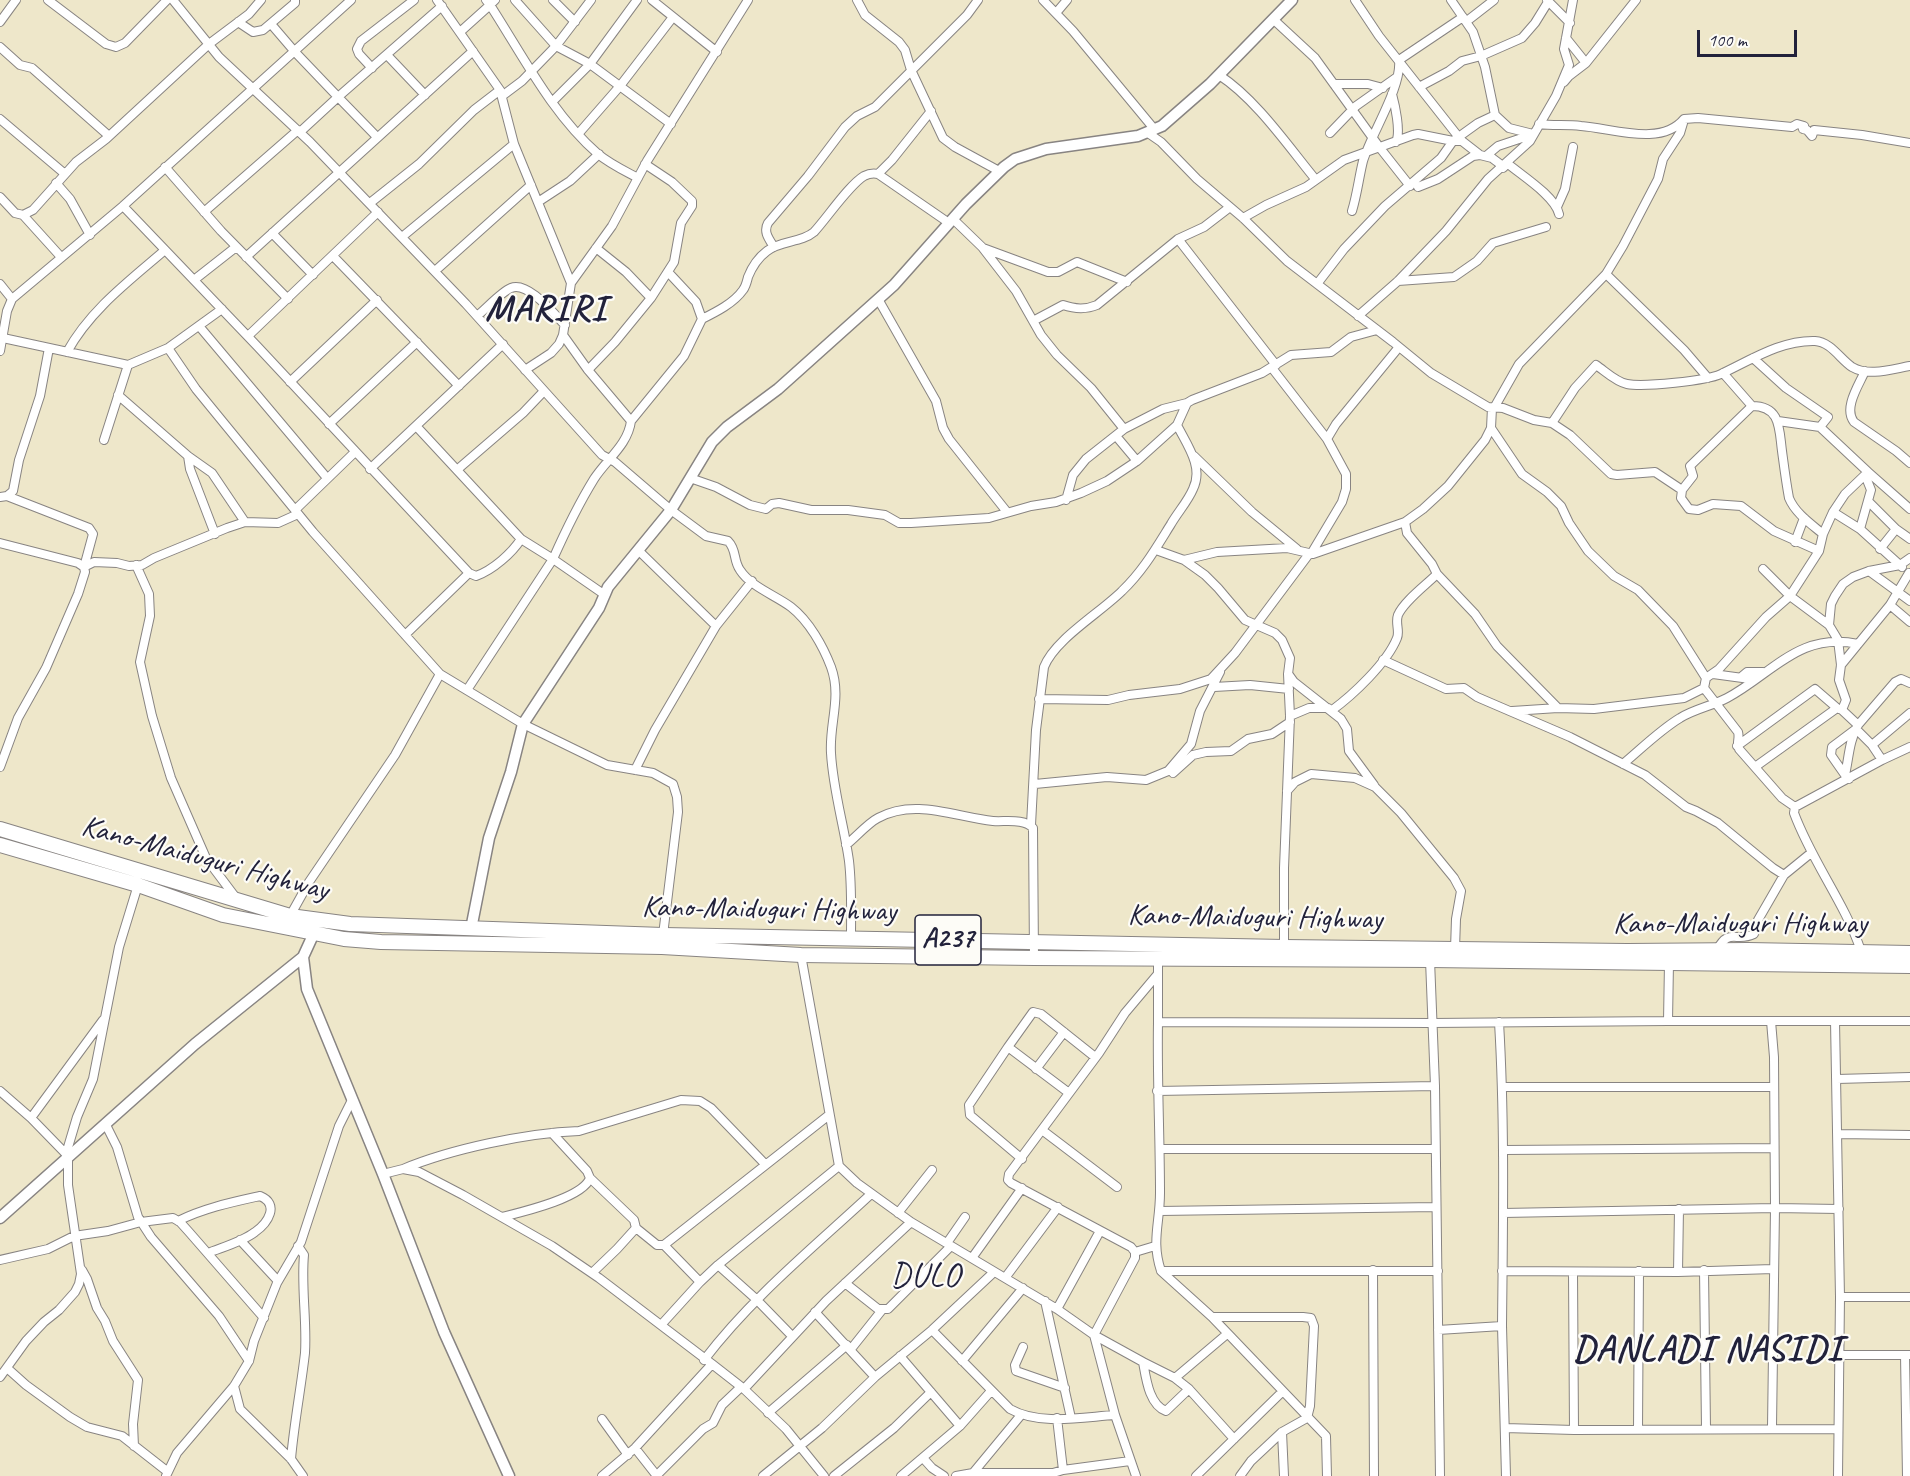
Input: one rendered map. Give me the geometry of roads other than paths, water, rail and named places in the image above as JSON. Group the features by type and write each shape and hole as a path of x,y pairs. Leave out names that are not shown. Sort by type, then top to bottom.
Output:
{"highway":[{"name":"Kano-Maiduguri Highway","path":"0,829 290,916 350,924 851,939 1455,949 1910,953"},
{"name":"Kano-Maiduguri Highway","path":"0,845 138,885 223,915 344,939 381,942 662,947 801,955 1910,966"}],"street":[{"path":"0,22 16,0"},
{"path":"48,0 106,44 116,47 125,43 167,0"},
{"path":"173,0 219,57 299,131 370,203 477,316 602,455 706,536 728,541 735,551 740,570 752,581 793,608 812,630 831,667 835,684 836,709 831,751 836,798 846,845 851,892 851,939"},
{"path":"23,215 33,210 65,174 261,0"},
{"path":"238,22 253,32 263,30 295,3 295,0"},
{"path":"0,351 7,311 12,299 123,206 351,0"},
{"path":"372,68 359,54 357,49 361,41 414,0"},
{"path":"515,0 556,46 590,64 671,124"},
{"path":"553,0 575,22"},
{"path":"370,203 419,164 474,110 532,70 556,46 591,0"},
{"path":"552,102 590,64 637,0"},
{"path":"652,0 717,52"},
{"path":"525,370 560,344 564,335 571,283 612,226 645,164 748,0"},
{"path":"857,0 860,8 870,20 899,42 905,50 911,70 946,141 999,171"},
{"path":"774,247 766,235 768,223 845,127 857,116 875,106 967,15 978,0"},
{"path":"1043,0 1056,13 1151,132 1197,179 1243,218 1287,261 1431,373 1493,408 1503,408 1534,420 1552,423 1570,435 1611,474 1655,472 1682,490"},
{"path":"1056,13 1067,0"},
{"path":"471,929 489,838 511,772 523,724 599,608 608,587 671,510 712,442 727,427 778,389 878,299 999,171 1015,159 1046,149 1104,142 1151,132 1185,107 1292,0"},
{"path":"1355,0 1379,36 1458,140"},
{"path":"1452,0 1473,32 1495,116 1509,128 1533,134"},
{"path":"1399,60 1494,0"},
{"path":"1558,91 1569,65 1564,49 1573,0"},
{"path":"1358,316 1398,280 1446,231 1488,179 1530,141 1569,76 1586,63 1636,0"},
{"path":"1419,87 1449,71 1462,61 1481,56 1522,38 1535,23 1547,1 1570,23"},
{"path":"460,32 491,2 552,102 599,154 638,178"},
{"path":"204,212 387,55 439,3 501,93 514,144 571,283"},
{"path":"579,134 620,86 673,17"},
{"path":"1274,20 1315,58 1380,148 1414,186"},
{"path":"271,24 377,137"},
{"path":"1566,38 1586,63"},
{"path":"0,47 20,65 32,68 109,136"},
{"path":"246,257 473,51"},
{"path":"387,55 424,95"},
{"path":"1352,211 1366,153 1392,94 1400,69 1399,60"},
{"path":"1219,75 1239,91 1278,132 1316,180"},
{"path":"1330,133 1353,109 1397,77"},
{"path":"1334,84 1368,84 1383,88"},
{"path":"1392,94 1399,136 1396,142"},
{"path":"878,174 931,111"},
{"path":"1317,284 1344,249 1385,206 1414,186 1458,140 1478,123 1495,116"},
{"path":"0,119 65,174"},
{"path":"1539,124 1558,127 1577,125 1646,134 1661,133 1678,126 1684,119"},
{"path":"1684,119 1739,121 1792,127 1797,124 1804,126 1803,129 1812,136 1814,130 1910,143"},
{"path":"1184,560 1217,552 1287,548 1310,554 1405,522 1424,509 1448,486 1485,440 1491,428 1493,408 1519,364 1606,274 1658,179 1663,159 1680,133 1684,119"},
{"path":"1243,218 1300,190 1344,160 1418,134 1458,140 1492,158 1558,210 1565,189 1573,147"},
{"path":"1414,186 1438,179 1473,156 1483,155 1498,146 1533,134"},
{"path":"402,237 514,144"},
{"path":"538,202 570,181 599,154"},
{"path":"588,370 615,342 651,298 668,272 674,262 681,223 692,206 692,201 672,182 645,164"},
{"path":"165,167 236,247 288,299"},
{"path":"467,690 553,559 595,477 630,432 631,421 684,356 702,319 722,308 745,288 751,271 759,259 774,247 809,236 862,177 871,173 878,174 951,221 982,248 1016,291 1033,321 1057,355 1090,388 1124,429"},
{"path":"56,183 70,200 90,235"},
{"path":"435,271 531,185"},
{"path":"0,197 15,213 23,215 61,257"},
{"path":"123,206 470,573 476,576 485,573 521,539"},
{"path":"1033,321 1063,305 1077,309 1089,309 1109,297 1178,239 1204,227 1230,207"},
{"path":"248,336 378,212"},
{"path":"1398,280 1454,277 1477,261 1493,243 1546,227"},
{"path":"272,233 313,275"},
{"path":"1039,699 1108,700 1180,689 1210,679 1235,653 1310,554 1342,502 1346,489 1346,474 1327,439 1178,239"},
{"path":"194,280 236,247"},
{"path":"596,248 626,272 651,298"},
{"path":"982,248 1048,272 1058,272 1077,262 1127,282"},
{"path":"67,352 78,332 106,301 165,250"},
{"path":"333,256 459,386"},
{"path":"668,272 696,302 702,319"},
{"path":"1606,274 1684,350 1708,378"},
{"path":"0,284 12,299"},
{"path":"477,316 511,288 521,287 531,292 565,325"},
{"path":"878,299 936,401 949,439 1007,512"},
{"path":"290,382 377,300"},
{"path":"3,338 128,365 168,348 222,309"},
{"path":"199,326 327,478"},
{"path":"1066,500 1073,475 1078,468 1124,429 1163,409 1187,403 1274,367 1291,355 1331,352 1351,337 1377,330"},
{"path":"564,335 588,370 631,421"},
{"path":"1552,423 1575,387 1596,365 1628,384 1708,378 1781,346 1814,341 1828,346 1852,367 1865,371 1873,372 1910,366"},
{"path":"329,424 417,342"},
{"path":"370,469 417,427 502,344"},
{"path":"1327,439 1336,424 1399,346"},
{"path":"4,497 13,491 19,460 40,396 49,348"},
{"path":"168,348 196,388 297,512 440,674 523,724 607,765 652,773 673,784 678,812 663,935"},
{"path":"1753,358 1786,388 1828,417 1820,427"},
{"path":"104,440 128,365"},
{"path":"1865,371 1850,407 1850,416 1854,422 1910,463"},
{"path":"1723,373 1752,406"},
{"path":"458,469 544,391"},
{"path":"118,395 188,456 212,473 245,522"},
{"path":"690,477 716,487 750,505 766,509 772,504 779,503 811,510 848,510 885,515 899,523 989,518 1066,500 1107,481 1137,461 1177,425 1187,403"},
{"path":"1819,551 1773,531 1741,506 1713,504 1698,510 1689,509 1681,498 1682,490 1693,476 1690,466 1752,406 1769,409 1778,421 1791,503 1823,534"},
{"path":"1778,421 1820,427 1867,474 1910,509"},
{"path":"1034,958 1033,831 1031,825 1041,680 1048,657 1122,592 1156,550 1193,490 1198,477 1193,455 1177,425"},
{"path":"417,427 521,539 605,595"},
{"path":"1491,428 1522,474 1561,506 1569,523 1588,550 1614,576 1638,590 1673,626 1709,676"},
{"path":"1116,436 1137,461"},
{"path":"84,567 94,562 142,565 154,558 245,522 278,523 297,512 327,478 355,452"},
{"path":"1193,455 1252,512 1299,551"},
{"path":"188,456 190,469 215,534"},
{"path":"1860,529 1871,490 1867,474"},
{"path":"1512,711 1558,708 1594,709 1646,704 1684,698 1699,692 1704,688 1709,676 1736,652 1766,617 1790,596 1819,551 1823,534 1833,512 1845,494 1867,474"},
{"path":"0,767 18,718 46,668 78,594 93,534 89,528 4,497"},
{"path":"1869,502 1910,539"},
{"path":"1833,512 1860,529 1910,573 1890,605 1841,664"},
{"path":"1795,542 1804,518"},
{"path":"1405,522 1407,533 1432,564 1437,574 1475,615 1497,646 1558,708"},
{"path":"1881,549 1896,528"},
{"path":"0,543 78,563 84,567"},
{"path":"1156,550 1184,560 1205,575 1245,620 1275,633 1282,640 1290,658 1284,946"},
{"path":"639,551 717,626"},
{"path":"1829,625 1831,604 1843,584 1869,571 1900,565 1910,558"},
{"path":"136,565 149,594 150,616 140,662 152,716 171,778 206,858 239,902"},
{"path":"1755,767 1839,709 1846,699 1839,684 1841,664 1838,640 1829,625 1790,596 1763,569"},
{"path":"1869,571 1910,601"},
{"path":"405,634 470,573"},
{"path":"1163,774 1170,775 1192,755 1231,751 1248,739 1272,734 1290,719 1309,708 1330,709 1346,700 1383,660 1399,635 1399,614 1437,574"},
{"path":"635,770 717,626 752,581"},
{"path":"1890,605 1910,622"},
{"path":"1623,764 1681,717 1727,698 1803,650 1838,640 1858,644"},
{"path":"1383,660 1446,689 1464,688 1477,697 1570,737 1653,779 1686,807 1718,823 1784,875"},
{"path":"1035,784 1107,777 1146,780 1163,774 1174,766 1191,744 1200,711 1222,667"},
{"path":"1709,676 1750,679 1765,672"},
{"path":"290,916 309,882 394,755 440,674"},
{"path":"1288,674 1294,682 1341,719 1347,729 1349,751 1375,788 1408,821 1454,878 1461,891 1456,919 1455,949"},
{"path":"1847,777 1830,750 1857,727 1895,682 1901,679 1910,684"},
{"path":"1214,687 1250,685 1289,689"},
{"path":"1704,688 1738,732 1737,746 1782,798 1795,807"},
{"path":"1737,746 1815,688 1857,727 1882,760"},
{"path":"1872,745 1910,713"},
{"path":"1847,777 1849,748 1857,727"},
{"path":"1795,807 1847,777 1910,747"},
{"path":"1287,791 1295,782 1311,774 1355,778 1375,788"},
{"path":"1795,807 1794,813 1811,853 1847,917 1861,951"},
{"path":"846,845 877,818 899,811 929,809 992,821 1031,825"},
{"path":"1717,950 1722,939 1729,936 1749,937 1754,934 1758,920 1784,875 1811,853"},
{"path":"0,1377 26,1341 75,1293 81,1277 68,1185 67,1155 77,1117 93,1079 119,947 138,885"},
{"path":"0,1218 67,1155 106,1125 195,1044 303,957 315,933"},
{"path":"801,955 839,1166 871,1194 911,1222 1045,1301 1094,1335 1175,1378 1189,1389 1234,1439"},
{"path":"303,957 307,989 444,1332 509,1476"},
{"path":"1158,959 1157,1090 1160,1211 1155,1246 1161,1271 1212,1317 1326,1436 1327,1476"},
{"path":"1430,960 1435,1086 1440,1476"},
{"path":"1668,1021 1669,963"},
{"path":"1135,1252 1131,1247 1008,1180 1009,1174 1125,1013 1157,975"},
{"path":"1022,1159 970,1115 968,1110 969,1105 1008,1047 1034,1012 1041,1014 1095,1057"},
{"path":"31,1118 105,1018"},
{"path":"1835,1020 1840,1297 1838,1476"},
{"path":"1771,1021 1775,1208 1773,1427"},
{"path":"1158,1022 1910,1021"},
{"path":"1499,1022 1504,1150 1502,1326 1506,1476"},
{"path":"1036,1069 1064,1032"},
{"path":"1008,1047 1069,1093"},
{"path":"1837,1079 1910,1077"},
{"path":"1157,1090 1435,1086"},
{"path":"1503,1086 1774,1087"},
{"path":"0,1091 31,1118 67,1155"},
{"path":"7,1368 26,1385 87,1427 122,1436 167,1474 177,1453 234,1386 249,1361 278,1281 298,1246 314,1205 339,1126 352,1100"},
{"path":"382,1174 403,1169 433,1157 552,1133 579,1131 681,1100 700,1101 711,1108 765,1164"},
{"path":"552,1133 590,1178 634,1220 636,1228 657,1245 664,1245 829,1115"},
{"path":"106,1125 117,1147 141,1222 151,1238 219,1316 249,1361"},
{"path":"1042,1130 1117,1187"},
{"path":"1838,1134 1910,1135"},
{"path":"1504,1150 1773,1148"},
{"path":"1160,1149 1435,1149"},
{"path":"661,1325 718,1265 839,1166"},
{"path":"403,1169 418,1172 502,1217 592,1273 742,1388 800,1447 824,1476"},
{"path":"897,1213 932,1170"},
{"path":"502,1217 544,1206 572,1194 588,1183 590,1178"},
{"path":"972,1258 1022,1188"},
{"path":"603,1476 635,1448 708,1362 725,1333 756,1299 871,1194"},
{"path":"178,1221 237,1201 260,1196 272,1206 271,1213 255,1232 208,1253"},
{"path":"1005,1278 1058,1207"},
{"path":"1160,1211 1436,1207"},
{"path":"1678,1272 1679,1209"},
{"path":"1503,1212 1839,1209"},
{"path":"845,1283 878,1309 888,1309 949,1244 965,1217"},
{"path":"0,1260 48,1249 74,1236 173,1218 208,1253 264,1318"},
{"path":"635,1448 657,1476 703,1429 713,1423 722,1405 742,1388 815,1312 911,1222"},
{"path":"592,1273 636,1228"},
{"path":"1057,1309 1100,1231"},
{"path":"240,1240 278,1281"},
{"path":"664,1245 700,1282"},
{"path":"291,1459 305,1352 305,1302 302,1271 304,1255 298,1246"},
{"path":"1135,1252 1155,1246"},
{"path":"1135,1252 1132,1264 1094,1335 1115,1415 1136,1476"},
{"path":"718,1265 792,1336"},
{"path":"80,1266 113,1341 138,1380 133,1424 134,1446"},
{"path":"1502,1271 1678,1272 1773,1269"},
{"path":"1373,1270 1374,1476"},
{"path":"1704,1270 1706,1428"},
{"path":"1161,1271 1438,1271"},
{"path":"1638,1430 1640,1271"},
{"path":"767,1475 875,1377 932,1330 994,1272"},
{"path":"1573,1272 1574,1430"},
{"path":"962,1361 1023,1288"},
{"path":"1840,1297 1910,1298"},
{"path":"1045,1301 1071,1418"},
{"path":"768,1413 849,1347 882,1310"},
{"path":"815,1312 875,1377"},
{"path":"1212,1317 1311,1318 1314,1326 1310,1407 1307,1418 1282,1432 1251,1461 1240,1476"},
{"path":"1438,1330 1502,1326"},
{"path":"932,1330 991,1391 1010,1409 1021,1415 1071,1418 1115,1415"},
{"path":"1175,1378 1227,1334"},
{"path":"1023,1347 1015,1365 1016,1371 1065,1388"},
{"path":"1839,1355 1908,1355 1907,1476"},
{"path":"900,1356 960,1426"},
{"path":"1143,1362 1153,1399 1160,1409 1166,1411 1172,1407 1189,1389"},
{"path":"234,1386 240,1409 291,1459 303,1476"},
{"path":"902,1476 960,1426 991,1391"},
{"path":"834,1476 894,1428 931,1392"},
{"path":"1196,1476 1282,1392"},
{"path":"974,1473 1021,1415"},
{"path":"1057,1418 1063,1470"},
{"path":"602,1419 628,1455"},
{"path":"1505,1428 1638,1430 1773,1427 1838,1429"},
{"path":"1282,1432 1284,1476"},
{"path":"923,1458 932,1468 945,1476"},
{"path":"956,1476 974,1473 1053,1475 1063,1470 1093,1472 1130,1461"}],"district":[{"name":"MARIRI","path":"546,311"},
{"name":"DULO","path":"926,1277"},
{"name":"DANLADI NASIDI","path":"1708,1351"}]}
